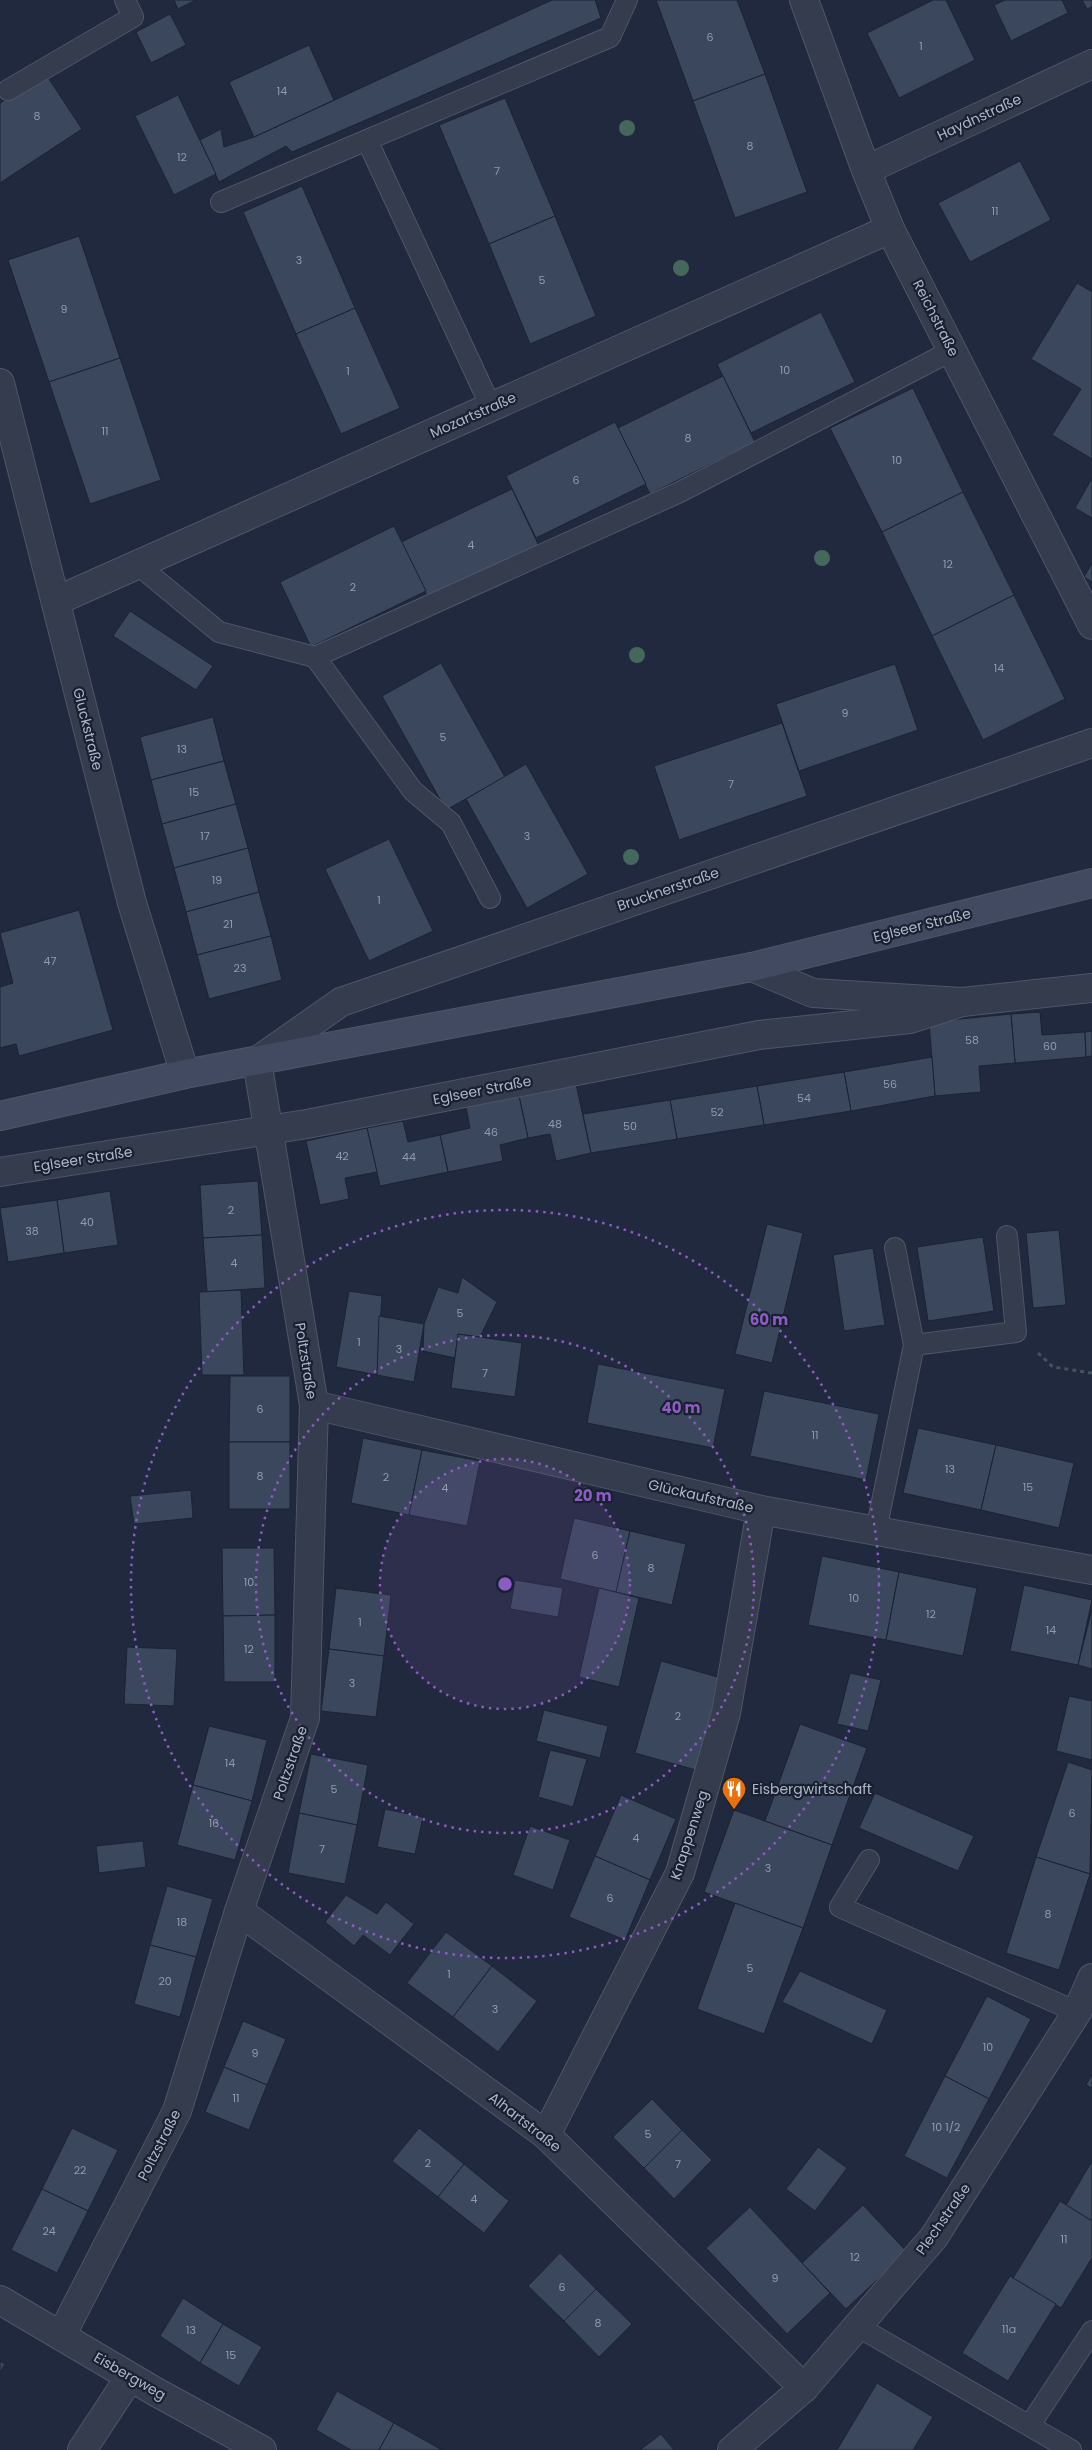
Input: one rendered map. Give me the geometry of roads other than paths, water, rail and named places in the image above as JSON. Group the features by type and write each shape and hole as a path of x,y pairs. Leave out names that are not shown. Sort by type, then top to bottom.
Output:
{"street":[{"name":"Reichstraße","path":"804,0 866,170 890,229 1092,625"},
{"name":"Haydnstraße","path":"866,170 1092,64"},
{"name":"Mozartstraße","path":"56,601 890,229"},
{"name":"Gluckstraße","path":"0,383 132,904 185,1074"},
{"name":"Brucknerstraße","path":"257,1061 341,1002 1092,743"},
{"name":"Eglseer Straße","path":"0,1116 185,1074 752,967 1092,883"},
{"name":"Eglseer Straße","path":"752,967 813,992 962,1002 1092,988"},
{"name":"Eglseer Straße","path":"0,1172 307,1124 760,1035 910,1019 962,1002"},
{"name":"Poltzstraße","path":"61,2336 177,2112 239,1911 305,1718 314,1405 257,1061"},
{"name":"Glückaufstraße","path":"314,1405 761,1510 1092,1570"},
{"name":"Knappenweg","path":"546,2135 680,1873 726,1712 761,1510"},
{"name":"Alhartstraße","path":"239,1911 546,2135 804,2388"},
{"name":"Plechstraße","path":"732,2450 804,2388 934,2237 1077,2012 1092,1978"},
{"name":"Eisbergweg","path":"0,2300 130,2377 262,2450"},
{"path":"82,2450 130,2377"}],"lane":[{"path":"8,90 133,17 125,0"},
{"path":"221,202 610,37 627,0"},
{"path":"367,140 491,407"},
{"path":"137,564 219,632 316,657 680,492 953,350"},
{"path":"316,657 413,791 451,823 490,898"},
{"path":"914,1345 1016,1332 1007,1236"},
{"path":"876,1531 914,1345 895,1248"},
{"path":"869,1860 840,1906 1077,2012"},
{"path":"857,2326 1071,2450"},
{"path":"1030,2425 1092,2331"}],"place":[{"name":"Eisbergwirtschaft","path":"734,1810"}]}
